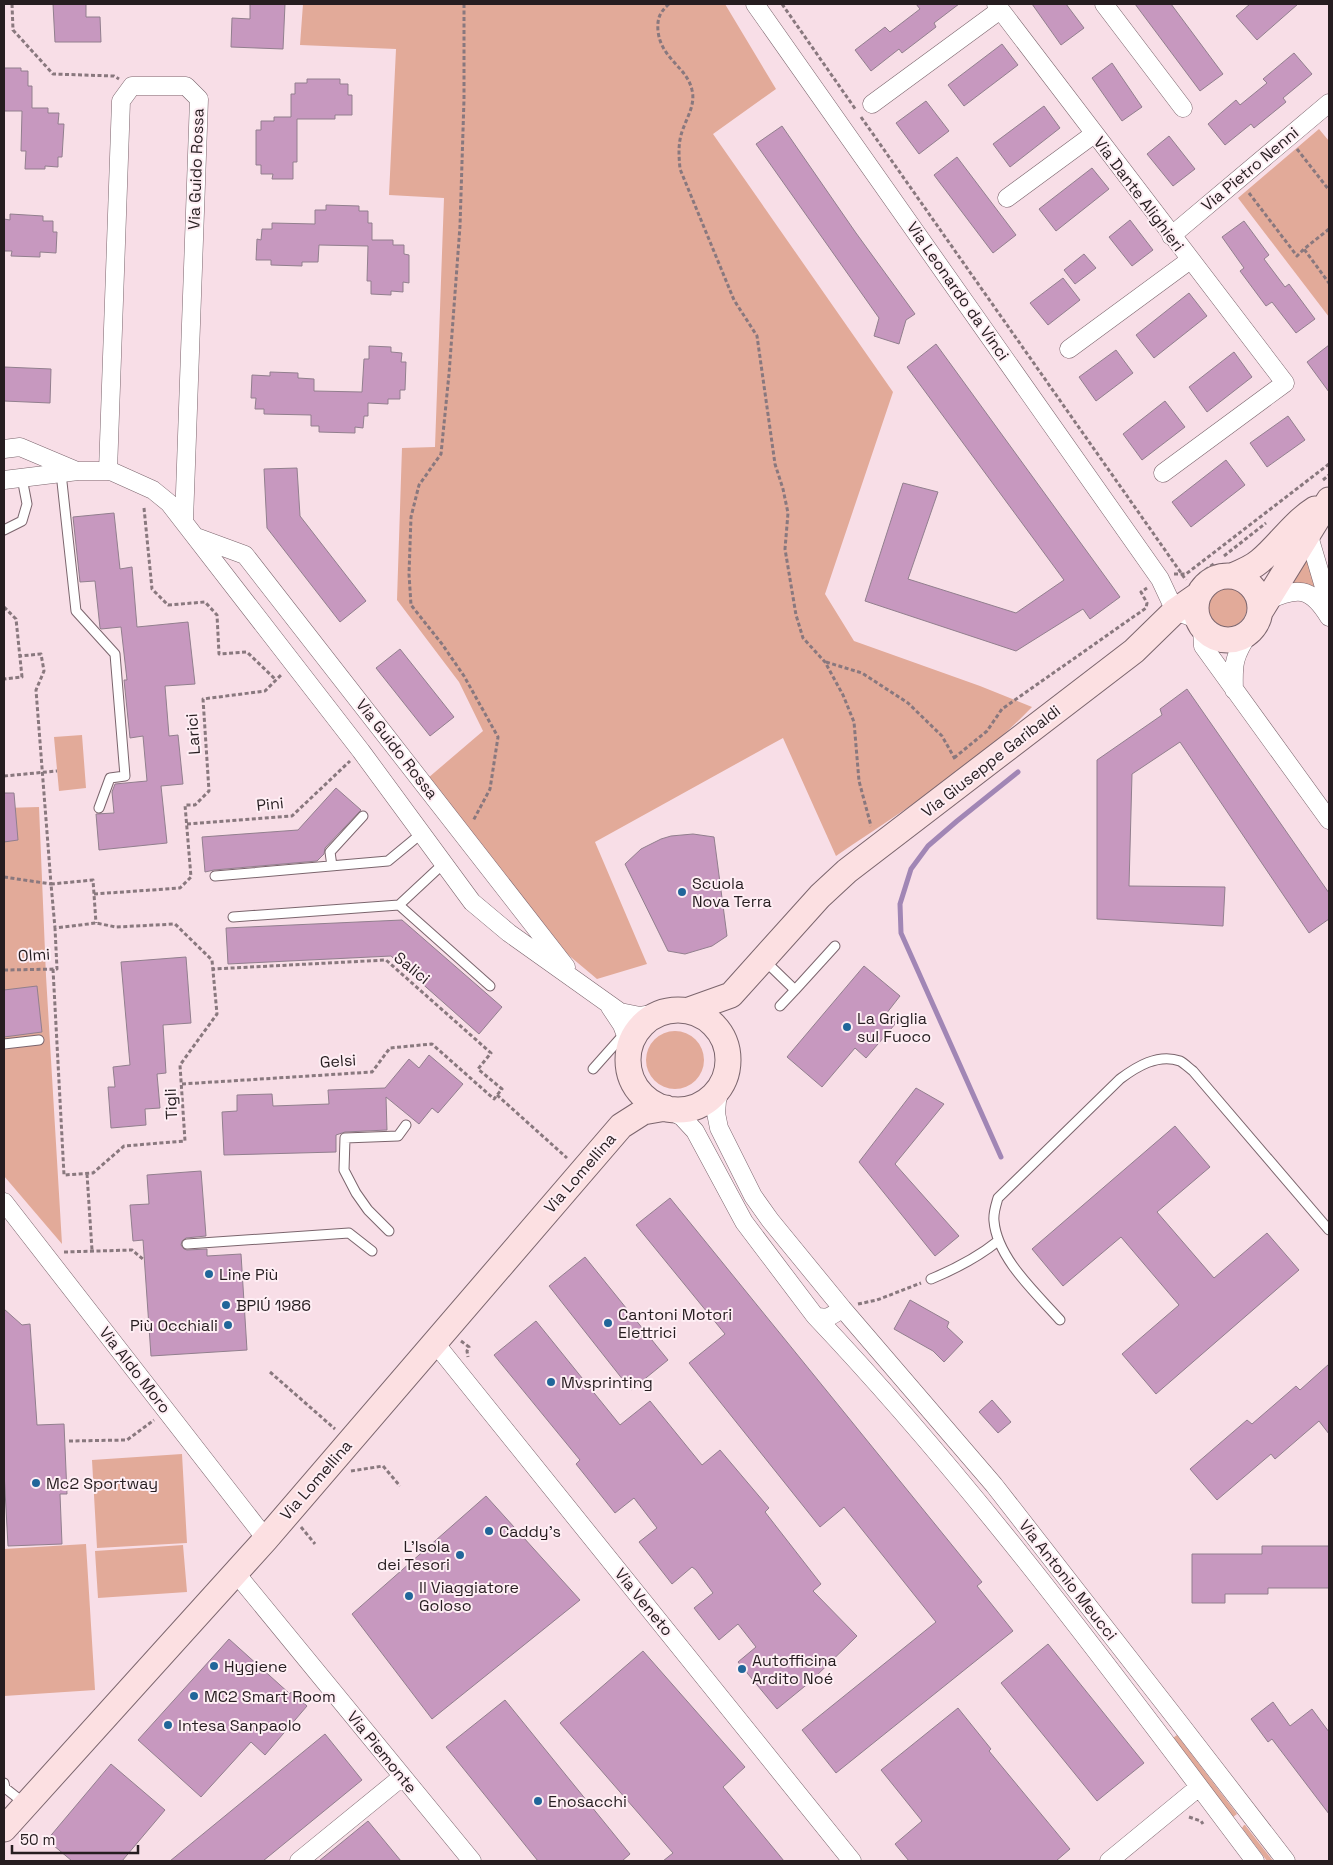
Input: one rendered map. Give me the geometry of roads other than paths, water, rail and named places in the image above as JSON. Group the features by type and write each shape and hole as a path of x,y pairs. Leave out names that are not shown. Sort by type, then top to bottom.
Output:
{"main road":[{"path":"1327,494 1309,530 1259,615 1236,639 1220,640 1209,636 1196,603 1206,584 1219,577 1232,576 1260,562 1327,494"},
{"path":"1232,576 1250,584 1256,592 1260,602 1259,615"},
{"name":"Via Giuseppe Garibaldi","path":"764,960 820,896 847,872 1196,603"},
{"path":"689,1010 712,1025 724,1042 729,1058 728,1070 721,1086 714,1095 700,1105 684,1110 666,1108 652,1103 642,1095 631,1075 627,1039 645,1022 659,1013 676,1009 689,1010 731,995 764,960"},
{"path":"724,1042 731,995"},
{"name":"Via Lomellina","path":"622,1126 628,1112 631,1075"},
{"name":"Via Lomellina","path":"4,1829 266,1539 622,1126 643,1112 666,1108"}],"street":[{"name":"Via Leonardo da Vinci","path":"755,4 1160,579"},
{"path":"1104,4 1183,108"},
{"path":"872,104 998,7"},
{"name":"Via Dante Alighieri","path":"998,7 1285,383 1163,473"},
{"name":"Via Guido Rossa","path":"108,471 121,101 132,86 186,86 199,98 184,521"},
{"name":"Via Pietro Nenni","path":"1171,236 1329,103"},
{"path":"1007,198 1094,134"},
{"path":"1069,349 1190,260"},
{"name":"Via Guido Rossa","path":"4,449 20,446 69,472"},
{"name":"Via Guido Rossa","path":"4,480 69,472 108,471 153,490 170,503 361,751 472,902 509,933 620,1012 640,1016 659,1013"},
{"path":"1309,530 1329,604"},
{"name":"Via Guido Rossa","path":"196,537 245,555 580,985"},
{"path":"1160,579 1196,603"},
{"path":"1160,579 1196,603 1203,646 1329,820"},
{"path":"1234,690 1233,670 1236,652 1259,615 1284,593 1308,593 1319,601 1329,617"},
{"name":"Via Guido Rossa","path":"608,1004 618,1017 627,1039"},
{"name":"Via Antonio Meucci","path":"721,1086 716,1113 719,1128 753,1196 770,1220 842,1308 994,1485 1286,1861"},
{"name":"Via Antonio Meucci","path":"666,1108 682,1117 695,1131 744,1222 815,1316 855,1358 971,1492 1163,1738 1255,1861"},
{"name":"Via Aldo Moro","path":"4,1202 266,1539"},
{"path":"815,1316 823,1319 831,1317 842,1308"},
{"name":"Via Veneto","path":"435,1343 852,1861"},
{"name":"Via Piemonte","path":"235,1572 472,1861"},
{"path":"299,1861 402,1777"},
{"path":"1109,1861 1199,1787"}],"lane":[{"path":"69,472 76,610 116,654 125,776 110,778 99,808"},
{"path":"4,530 22,521 27,504 22,478"},
{"path":"332,866 330,852 362,816"},
{"path":"215,876 388,861 422,834"},
{"path":"233,917 399,905 443,864"},
{"path":"399,905 490,986"},
{"path":"780,1006 835,946"},
{"path":"764,960 795,990"},
{"path":"593,1069 627,1039"},
{"path":"4,1044 39,1040"},
{"path":"1060,1320 1013,1266 998,1241 994,1219 998,1198 1120,1079 1141,1063 1163,1059 1180,1061 1193,1071 1329,1230"},
{"path":"389,1230 368,1210 356,1194 344,1170 345,1138 398,1136 406,1125"},
{"path":"187,1244 349,1233 372,1251"},
{"path":"931,1279 959,1267 998,1241"},
{"path":"4,1783 5,1788 26,1804"}],"waterway":[{"path":"1001,1157 901,933 900,904 911,869 928,846 1018,772"}],"place":[{"name":"Scuola Nova Terra","path":"682,892"},
{"name":"La Griglia sul Fuoco","path":"847,1027"},
{"name":"Line Più","path":"209,1274"},
{"name":"BPIÚ 1986","path":"226,1305"},
{"name":"Cantoni Motori Elettrici","path":"608,1323"},
{"name":"Più Occhiali","path":"228,1325"},
{"name":"Mvsprinting","path":"551,1382"},
{"name":"Mc2 Sportway","path":"36,1483"},
{"name":"Caddy's","path":"489,1531"},
{"name":"L'Isola dei Tesori","path":"460,1555"},
{"name":"Il Viaggiatore Goloso","path":"409,1596"},
{"name":"Hygiene","path":"214,1666"},
{"name":"Autofficina Ardito Noé","path":"742,1669"},
{"name":"MC2 Smart Room","path":"194,1696"},
{"name":"Intesa Sanpaolo","path":"168,1725"},
{"name":"Enosacchi","path":"538,1801"}]}
